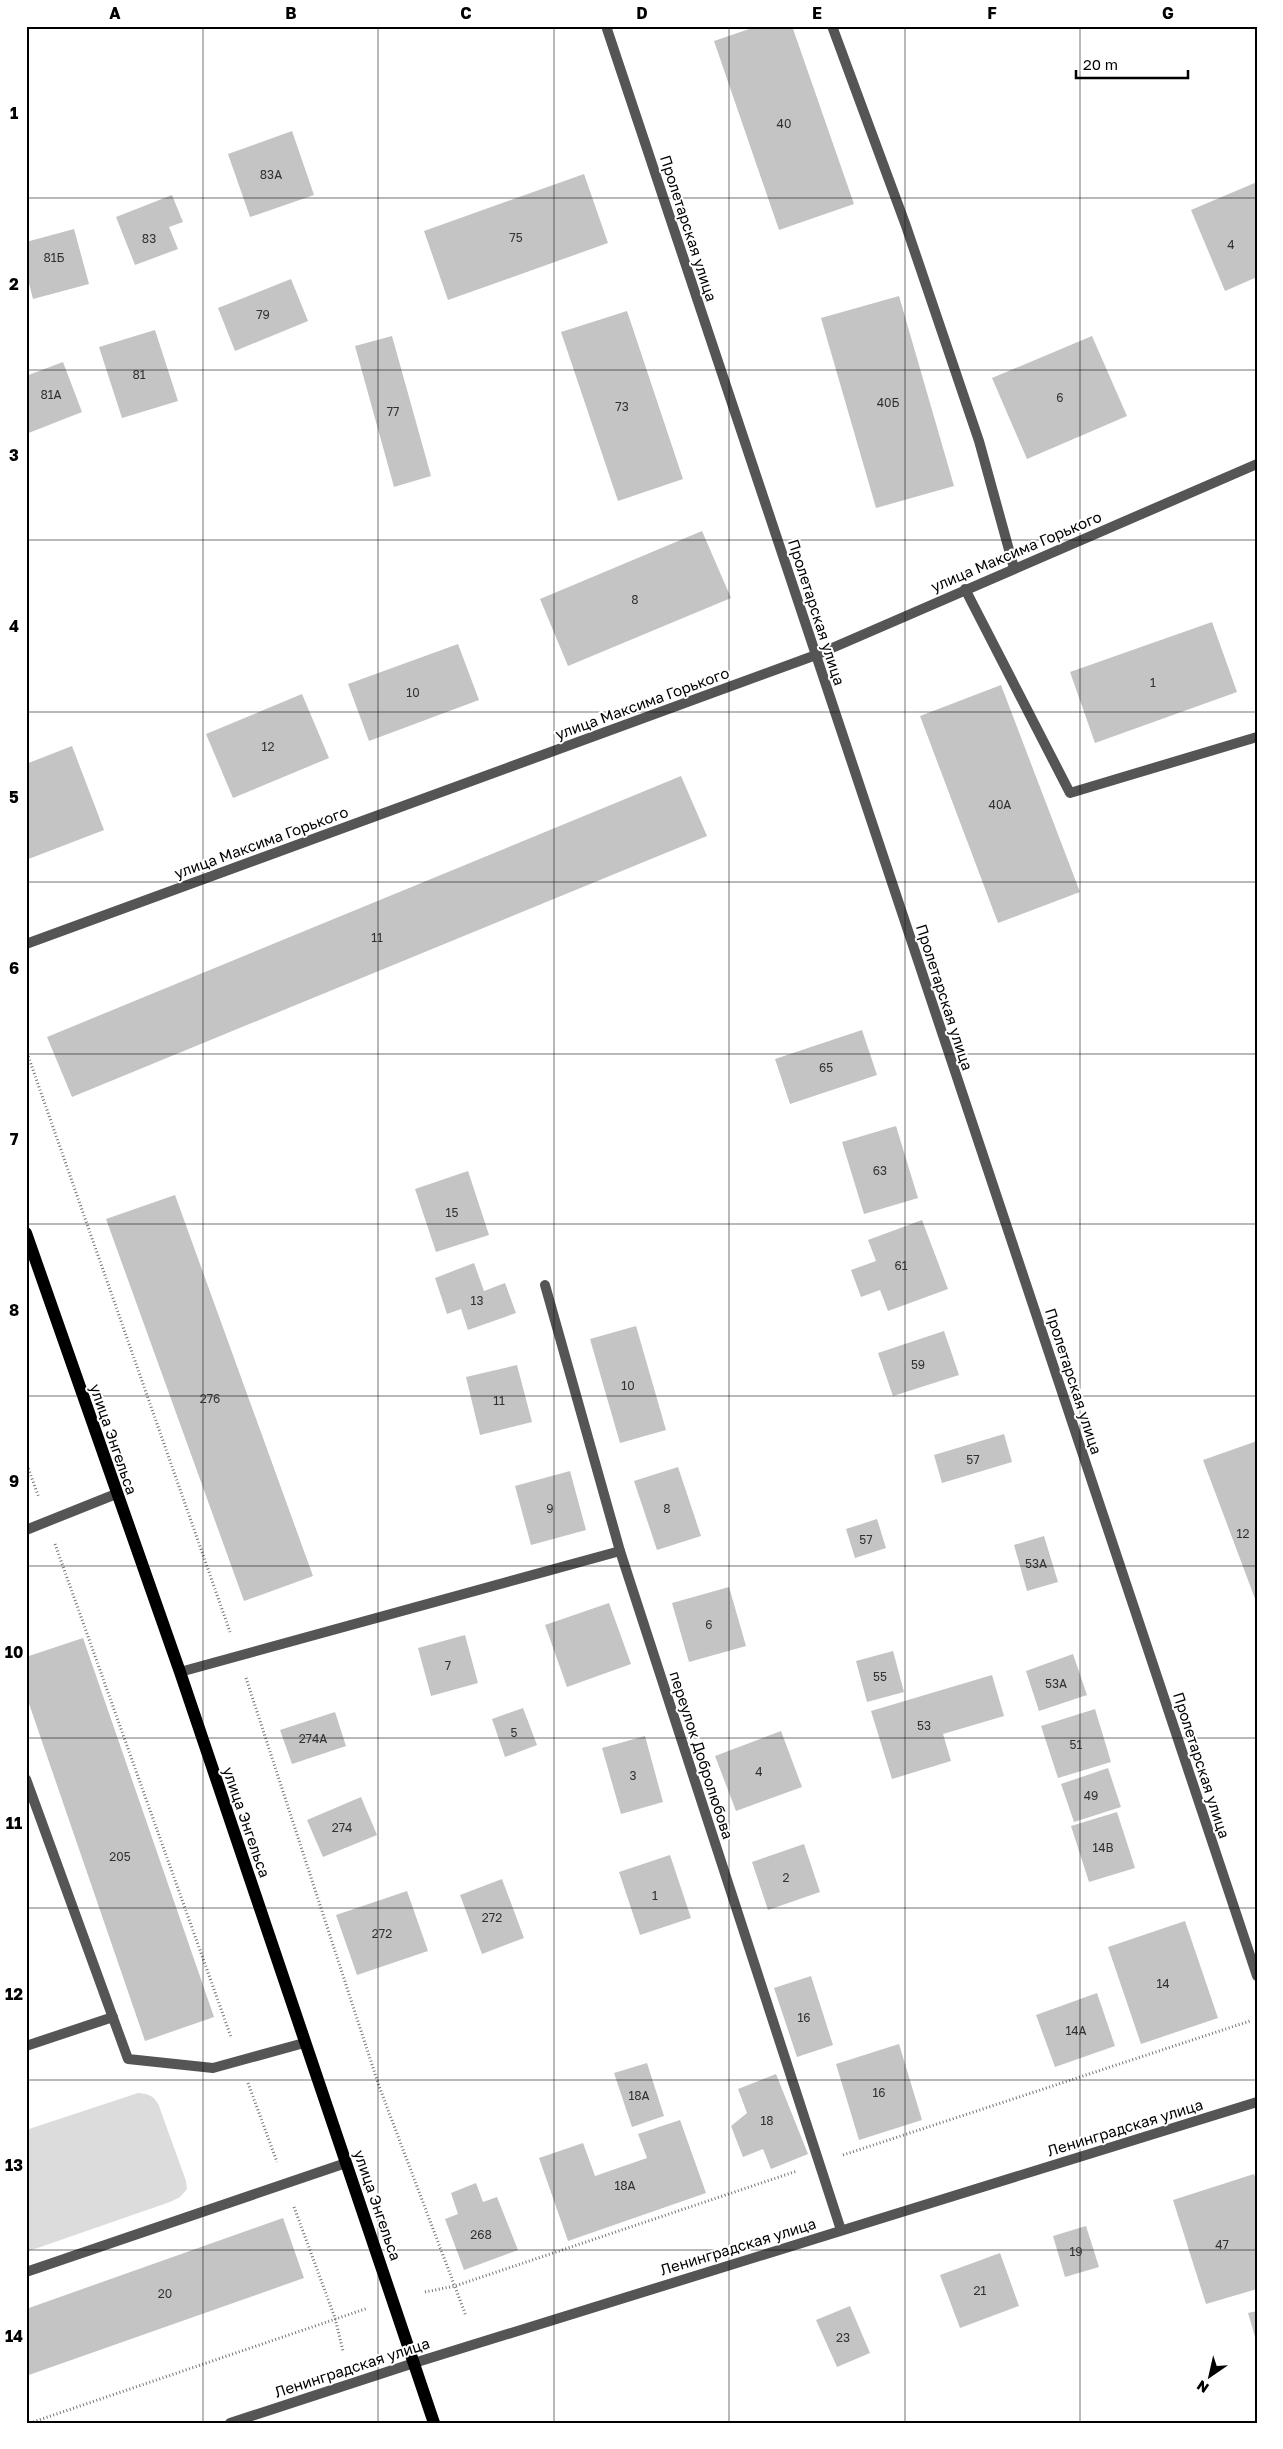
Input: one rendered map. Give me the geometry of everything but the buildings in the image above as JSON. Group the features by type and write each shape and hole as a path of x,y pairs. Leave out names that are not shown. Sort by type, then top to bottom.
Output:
{"main road":[{"name":"улица Энгельса","path":"26,1233 180,1672 434,2423"}],"street":[{"name":"Пролетарская улица","path":"606,26 1257,1976"},
{"path":"832,26 906,226 976,432 1014,568"},
{"name":"улица Максима Горького","path":"26,944 816,655 1255,465"},
{"path":"1255,465 1257,476"},
{"path":"965,589 1070,793 1257,737"},
{"name":"переулок Добролюбова","path":"545,1285 620,1551 840,2230"},
{"path":"26,1530 116,1494"},
{"path":"180,1672 620,1551"},
{"path":"26,1779 128,2059 213,2068 304,2043"},
{"path":"26,2046 113,2017"},
{"name":"Ленинградская улица","path":"230,2423 414,2363 1257,2102"},
{"path":"26,2272 346,2163"}],"path":[{"path":"26,1050 238,1655 379,2086 466,2316"},
{"path":"26,1462 239,2061 335,2318 343,2351"},
{"path":"30,2423 368,2308"}],"shaded area":[{"path":"138,2093 151,2096 159,2106 186,2181 187,2189 180,2197 170,2202 26,2252 26,2130"}]}
